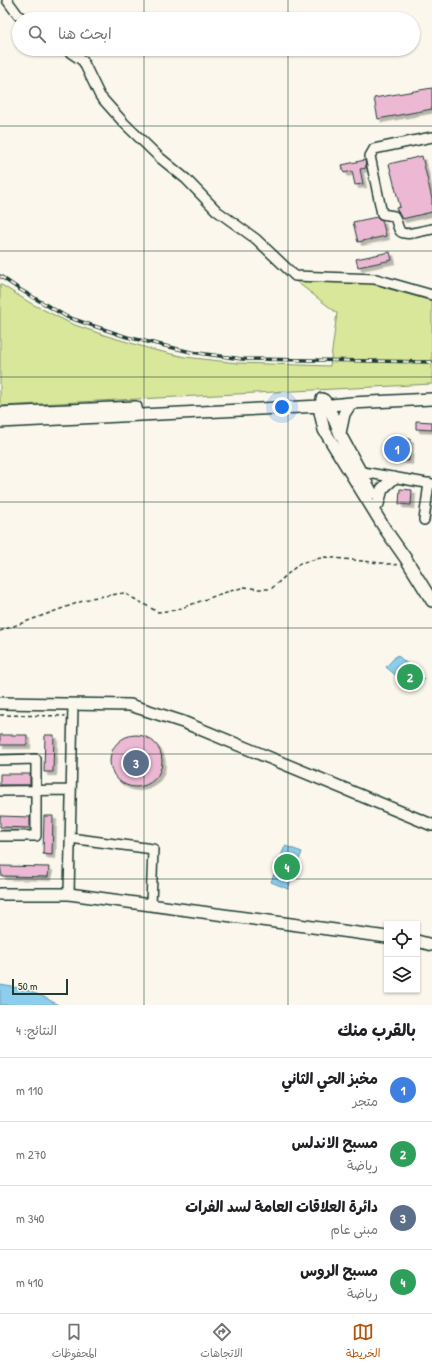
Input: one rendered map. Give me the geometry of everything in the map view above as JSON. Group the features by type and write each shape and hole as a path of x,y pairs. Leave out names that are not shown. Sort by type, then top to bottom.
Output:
{"main road":[{"path":"0,422 299,407 432,392"},
{"path":"0,413 351,403 432,398"},
{"path":"324,403 321,419 324,430"},
{"path":"324,403 340,434 355,471 385,529 408,562 432,601"},
{"path":"340,434 344,414 351,403"},
{"path":"299,407 311,414 355,471 378,504 408,562"},
{"path":"378,504 382,489 394,478"},
{"path":"0,703 72,710 130,705 183,722 432,825"},
{"path":"0,894 69,894 384,937"},
{"path":"420,942 432,945"}],"street":[{"path":"7,0 16,12"},
{"path":"76,56 83,61 100,96 124,124 159,157 186,179 217,211 256,239 295,276 376,279 432,295"},
{"path":"432,137 374,149 370,156 382,214 394,216 400,231 403,233 408,234 432,229"},
{"path":"355,471 430,483 424,520"},
{"path":"69,894 72,710"},
{"path":"0,760 36,759 36,836 0,836"},
{"path":"0,791 71,790"},
{"path":"70,838 153,849 151,905"}],"path":[{"path":"0,631 90,598 124,593 158,612 176,610 223,593 245,587 258,589 271,588 300,563 325,557 408,562"},
{"path":"0,715 72,710"}],"green space":[{"path":"293,279 353,279 432,301 432,384 0,406 0,284 32,304 72,324 154,350 185,357 237,363 330,366 337,313"}],"water":[{"path":"397,655 425,679 414,691 386,667"},
{"path":"285,846 302,852 288,889 271,882"},
{"path":"0,985 25,989 58,1005 0,1005"}],"building":[{"path":"432,88 432,109 378,119 374,98"},
{"path":"422,156 432,199 432,212 402,219 396,208 400,207 389,164"},
{"path":"365,160 366,168 360,169 363,184 355,185 352,171 344,173 342,165"},
{"path":"377,217 382,220 386,236 358,242 353,222"},
{"path":"390,252 392,260 358,267 356,259"},
{"path":"416,421 432,422 432,430 416,429"},
{"path":"394,438 410,439 409,461 393,459"},
{"path":"400,489 412,490 411,505 399,504"},
{"path":"0,735 27,735 27,745 0,745"},
{"path":"45,735 54,735 53,772 44,772"},
{"path":"131,735 141,735 151,739 158,746 162,756 162,766 158,776 151,783 141,787 131,787 121,783 114,776 110,766 110,756 114,746 121,739"},
{"path":"0,774 30,774 30,785 0,785"},
{"path":"0,816 30,817 30,828 0,827"},
{"path":"44,816 53,816 52,855 43,854"},
{"path":"0,866 49,867 48,877 2,876"}],"railway":[{"path":"0,276 67,317 127,337 191,352 242,359 432,362"}],"place":[{"name":"مخبز الحي الثاني","path":"397,449"},
{"name":"مسبح الاندلس","path":"410,677"},
{"name":"دائرة العلاقات العامة لسد الفرات","path":"136,763"},
{"name":"مسبح الروس","path":"287,867"}]}
